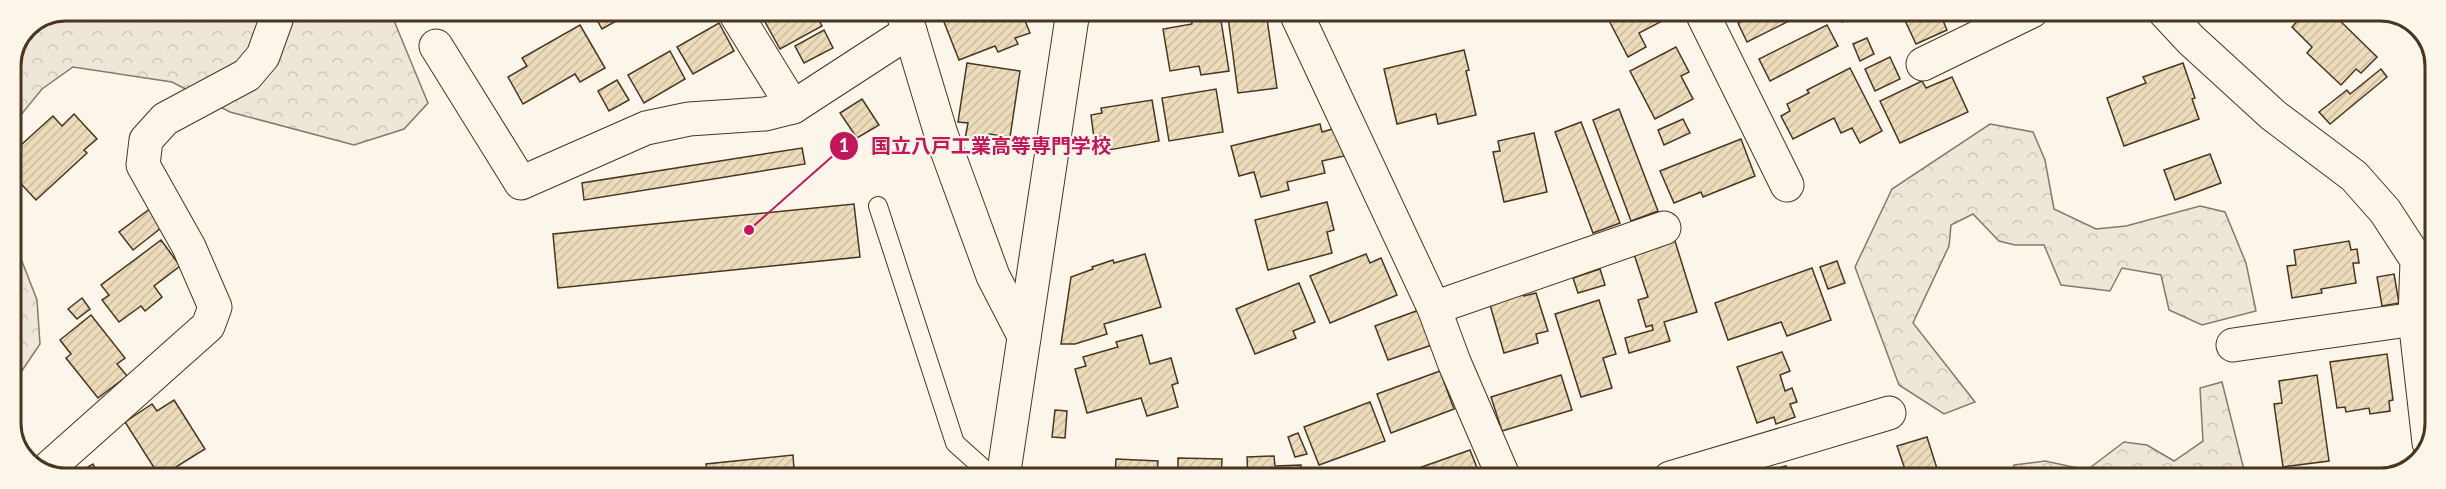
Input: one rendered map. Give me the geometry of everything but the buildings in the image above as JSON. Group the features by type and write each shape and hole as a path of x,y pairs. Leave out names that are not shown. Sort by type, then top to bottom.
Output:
{"street":[{"path":"52,466 208,326 215,307 189,247 143,165 146,140 165,119 247,75 262,56 276,21"},
{"path":"740,21 793,107"},
{"path":"436,46 521,183 646,128 689,119 765,114 793,107 905,21 941,134 993,276 1024,336"},
{"path":"1004,468 1071,21"},
{"path":"1300,21 1434,308 1454,362 1500,468"},
{"path":"1706,21 1787,184"},
{"path":"1923,64 2011,21"},
{"path":"2173,21 2273,115 2354,176 2425,260"},
{"path":"1434,308 1664,228"},
{"path":"2425,266 2415,319 2425,408"},
{"path":"2234,345 2415,319"},
{"path":"1704,468 1889,413"}],"lane":[{"path":"878,206 955,443 983,468"}],"green space":[{"path":"394,21 428,103 404,129 354,145 230,112 172,82 73,67 42,89 21,115 21,66 24,49 34,34 49,24 57,22"},
{"path":"1990,124 2033,132 2045,160 2054,209 2096,229 2126,226 2200,206 2225,212 2246,263 2256,311 2202,325 2169,310 2161,275 2122,268 2110,291 2061,285 2044,245 2015,245 1999,241 1973,214 1951,225 1949,246 1913,323 1975,402 1944,414 1899,385 1855,267 1892,189"},
{"path":"21,259 37,300 40,344 21,372"},
{"path":"2222,382 2244,468 2090,468 2124,442 2147,445 2174,461 2203,441 2200,388"},
{"path":"2045,461 2078,468 2013,468 2014,465"}],"place":[{"name":"国立八戸工業高等専門学校","path":"749,230"}]}
